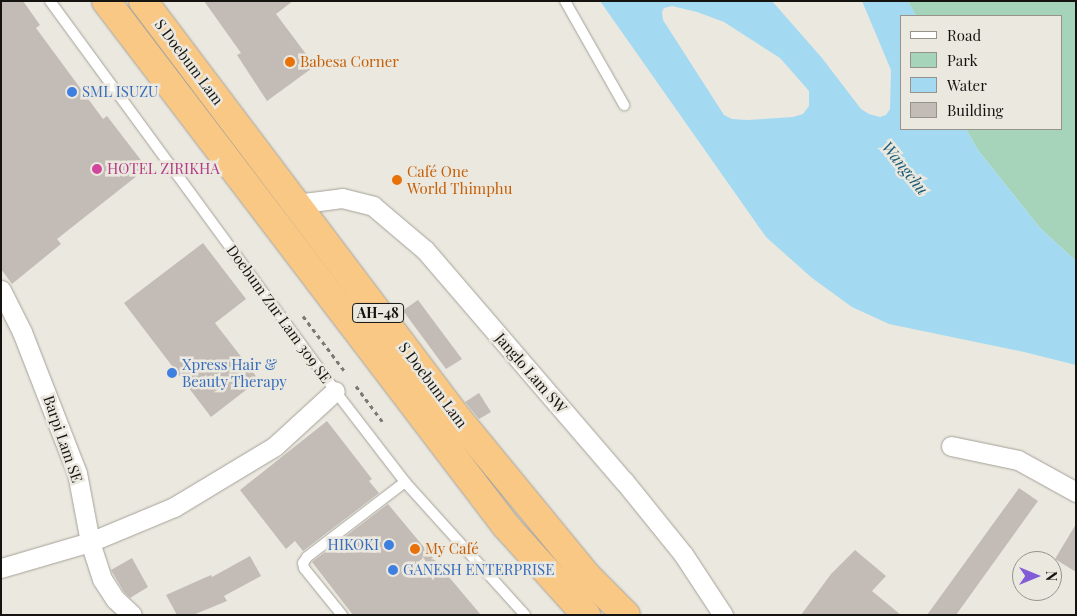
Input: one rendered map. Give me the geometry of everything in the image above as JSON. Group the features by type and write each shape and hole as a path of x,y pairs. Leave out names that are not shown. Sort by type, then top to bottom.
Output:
{"highway":[{"name":"S Doebum Lam","path":"106,1 506,526 586,615"},
{"name":"S Doebum Lam","path":"143,1 459,420 587,576 626,615"}],"street":[{"name":"Janglo Lam SW","path":"296,204 342,198 373,206 425,250 624,481 684,554 723,615"},
{"name":"Barpi Lam SE","path":"1,290 22,332 77,473 90,542 102,579 115,599 132,615"},
{"path":"1,568 90,542 174,507 275,446 334,391"},
{"path":"951,446 1018,460 1076,492"}],"lane":[{"name":"Doebum Zur Lam 309 SE","path":"50,1 334,391 405,482 525,615"},
{"path":"565,1 624,105"},
{"path":"342,615 304,568 303,563 307,557 405,482"}],"path":[{"path":"300,312 348,376"},
{"path":"354,384 384,424"}],"green space":[{"path":"908,1 1076,1 1076,261 1040,228 978,150 967,130 1062,130 1062,15 915,15"}],"water":[{"name":"Wangchu","path":"600,1 772,1 822,58 861,109 869,114 880,117 886,115 890,109 891,70 862,1 908,1 915,15 900,15 900,130 967,130 978,150 1040,228 1076,261 1076,365 1024,352 889,324 852,307 812,278 766,237","holes":["672,6 697,12 724,22 780,58 809,91 809,106 803,114 793,117 747,120 732,119 724,115 663,20 662,12 664,8"]}],"building":[{"path":"1,1 23,1 40,25 36,28 103,119 107,116 147,168 57,239 61,244 12,284 1,269"},
{"path":"204,1 293,1 276,14 315,66 267,101 237,55 241,53"},
{"path":"203,243 246,299 215,323 259,380 211,417 124,303"},
{"path":"418,300 462,359 446,369 404,312 405,309"},
{"path":"479,393 491,412 479,419 465,402"},
{"path":"327,421 372,479 369,481 379,493 303,551 295,541 286,549 240,490"},
{"path":"1019,488 1038,501 956,615 927,615"},
{"path":"388,504 481,615 353,615 312,562"},
{"path":"1076,524 1076,572 1062,563 1062,551 1060,551"},
{"path":"855,550 886,576 872,591 901,615 801,615 831,574"},
{"path":"250,556 261,576 224,596 227,601 193,615 177,615 166,595 211,575 212,577"},
{"path":"132,558 148,587 130,598 124,592 111,570"}],"place":[{"name":"Babesa Corner","path":"290,62"},
{"name":"SML ISUZU","path":"72,92"},
{"name":"HOTEL ZIRIKHA","path":"97,169"},
{"name":"Café One World Thimphu","path":"397,180"},
{"name":"Xpress Hair & Beauty Therapy","path":"172,373"},
{"name":"HIKOKI","path":"389,545"},
{"name":"My Café","path":"415,549"},
{"name":"GANESH ENTERPRISE","path":"393,570"}]}
